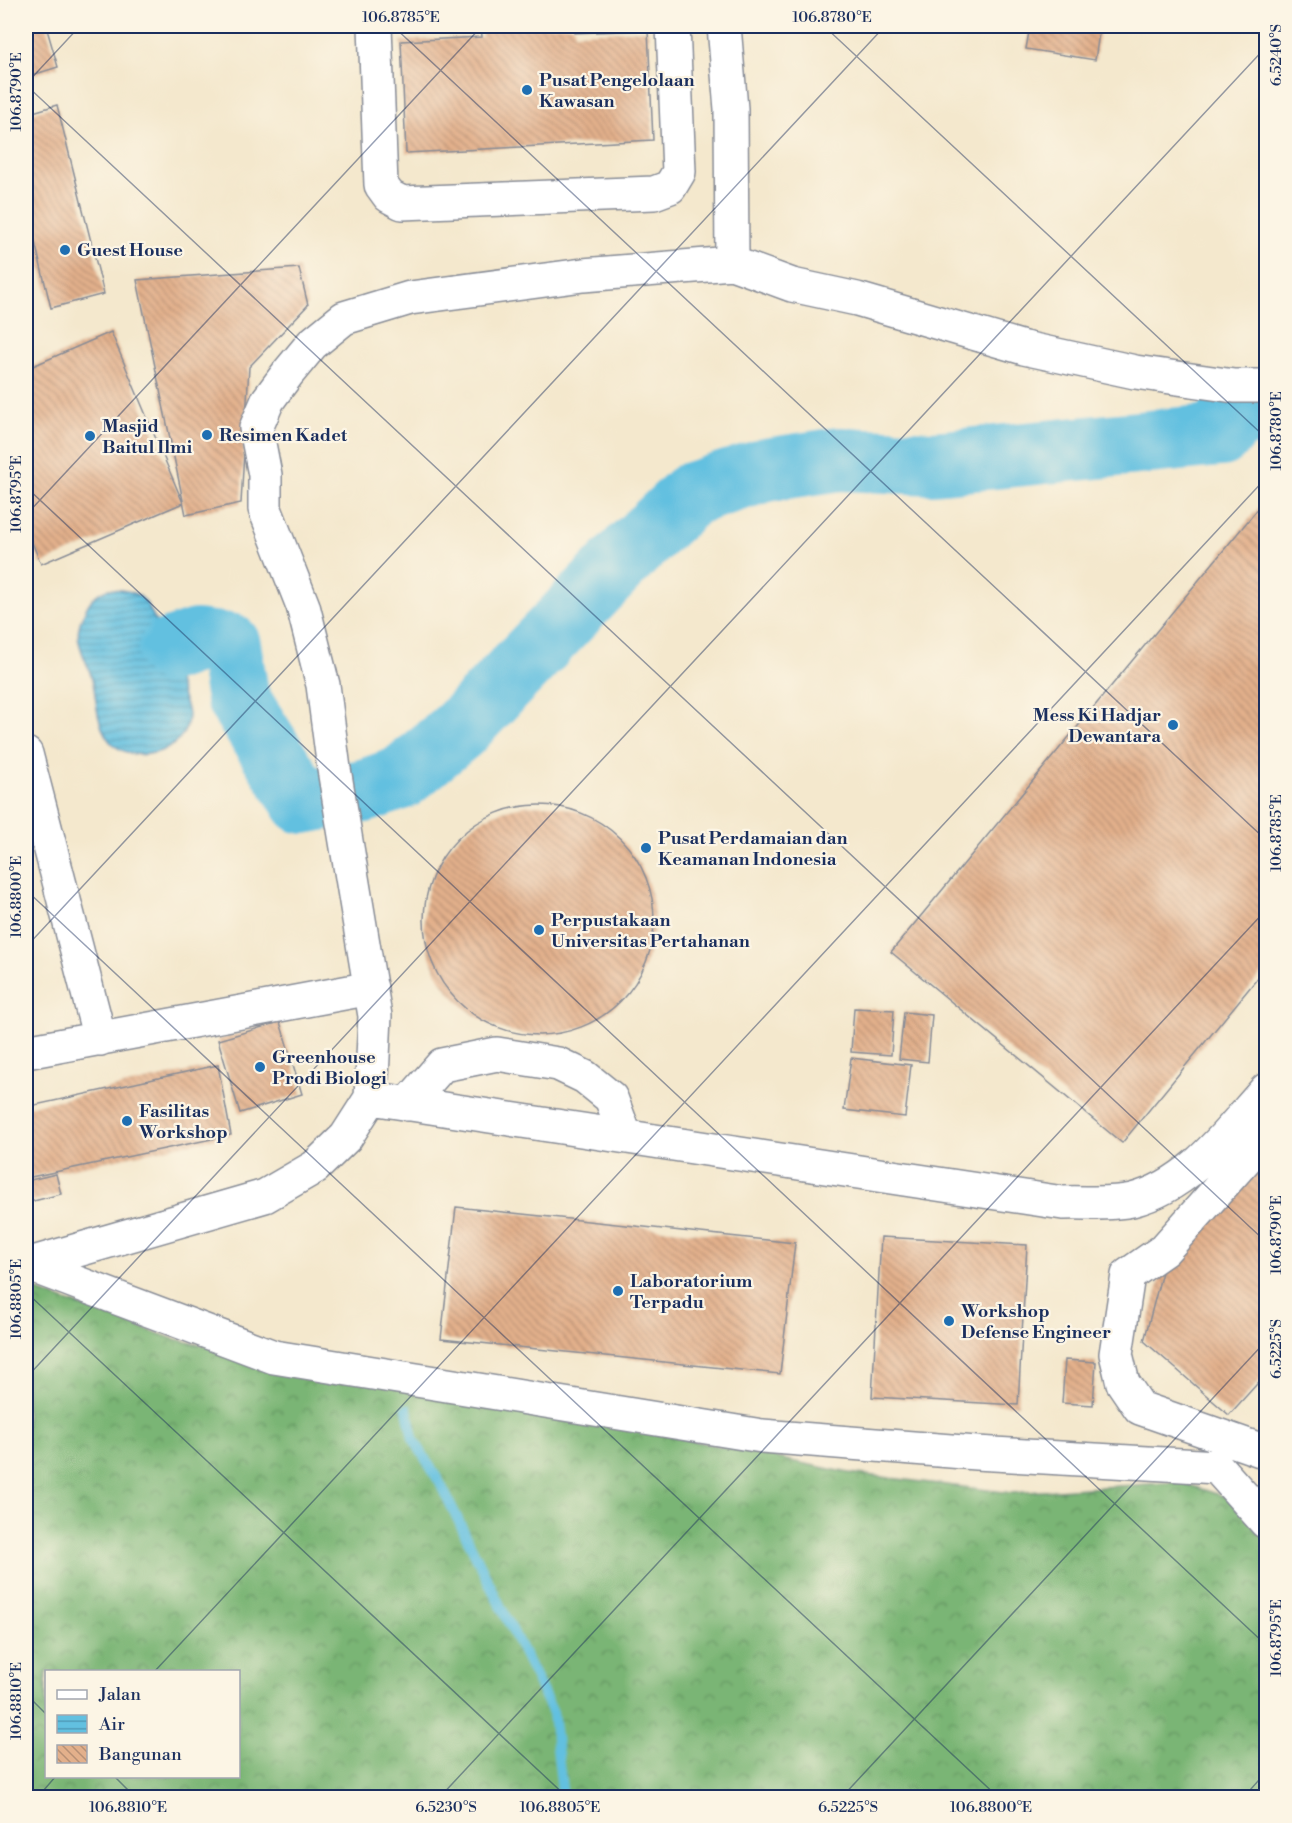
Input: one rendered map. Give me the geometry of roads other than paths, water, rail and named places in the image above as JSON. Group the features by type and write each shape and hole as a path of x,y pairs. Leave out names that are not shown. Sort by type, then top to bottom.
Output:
{"lane":[{"path":"375,26 381,185 389,196 402,203 654,193 670,187 680,172 674,26"},
{"path":"724,26 731,109 732,263"},
{"path":"26,1264 265,1196 315,1167 346,1137 371,1098 375,1016 320,673 303,606 265,509 263,491 265,475 256,428 268,400 288,373 312,344 344,318 410,298 583,275 732,263 792,285 857,299 1024,348 1135,372 1234,386 1266,386"},
{"path":"26,754 100,1039"},
{"path":"26,1052 371,988"},
{"path":"408,1104 442,1065 497,1054 558,1064 585,1077 611,1098 625,1135"},
{"path":"371,1098 1062,1203 1132,1200 1180,1180 1221,1141 1266,1090"},
{"path":"1266,1136 1164,1250 1128,1275 1116,1354 1123,1383 1140,1408 1266,1452"},
{"path":"26,1264 286,1359 762,1436 976,1453 1217,1467 1266,1522"}],"water":[{"path":"109,589 135,593 147,604 167,639 187,708 186,728 179,739 168,748 155,753 127,752 115,746 106,736 100,723 93,683 78,638 81,620 90,601"}],"waterway":[{"path":"170,650 196,641 229,645 238,699 303,802 364,791 401,778 459,730 633,549 691,494 766,470 840,459 933,463 1221,435 1229,426 1230,414 1266,414"},
{"path":"407,1409 413,1438 440,1483 553,1713 563,1798"}],"place":[{"name":"Pusat Pengelolaan Kawasan","path":"527,90"},
{"name":"Guest House","path":"65,250"},
{"name":"Resimen Kadet","path":"207,435"},
{"name":"Masjid Baitul Ilmi","path":"90,436"},
{"name":"Mess Ki Hadjar Dewantara","path":"1173,725"},
{"name":"Pusat Perdamaian dan Keamanan Indonesia","path":"646,848"},
{"name":"Perpustakaan Universitas Pertahanan","path":"539,930"},
{"name":"Greenhouse Prodi Biologi","path":"260,1067"},
{"name":"Fasilitas Workshop","path":"127,1121"},
{"name":"Laboratorium Terpadu","path":"618,1291"},
{"name":"Workshop Defense Engineer","path":"949,1321"}]}
